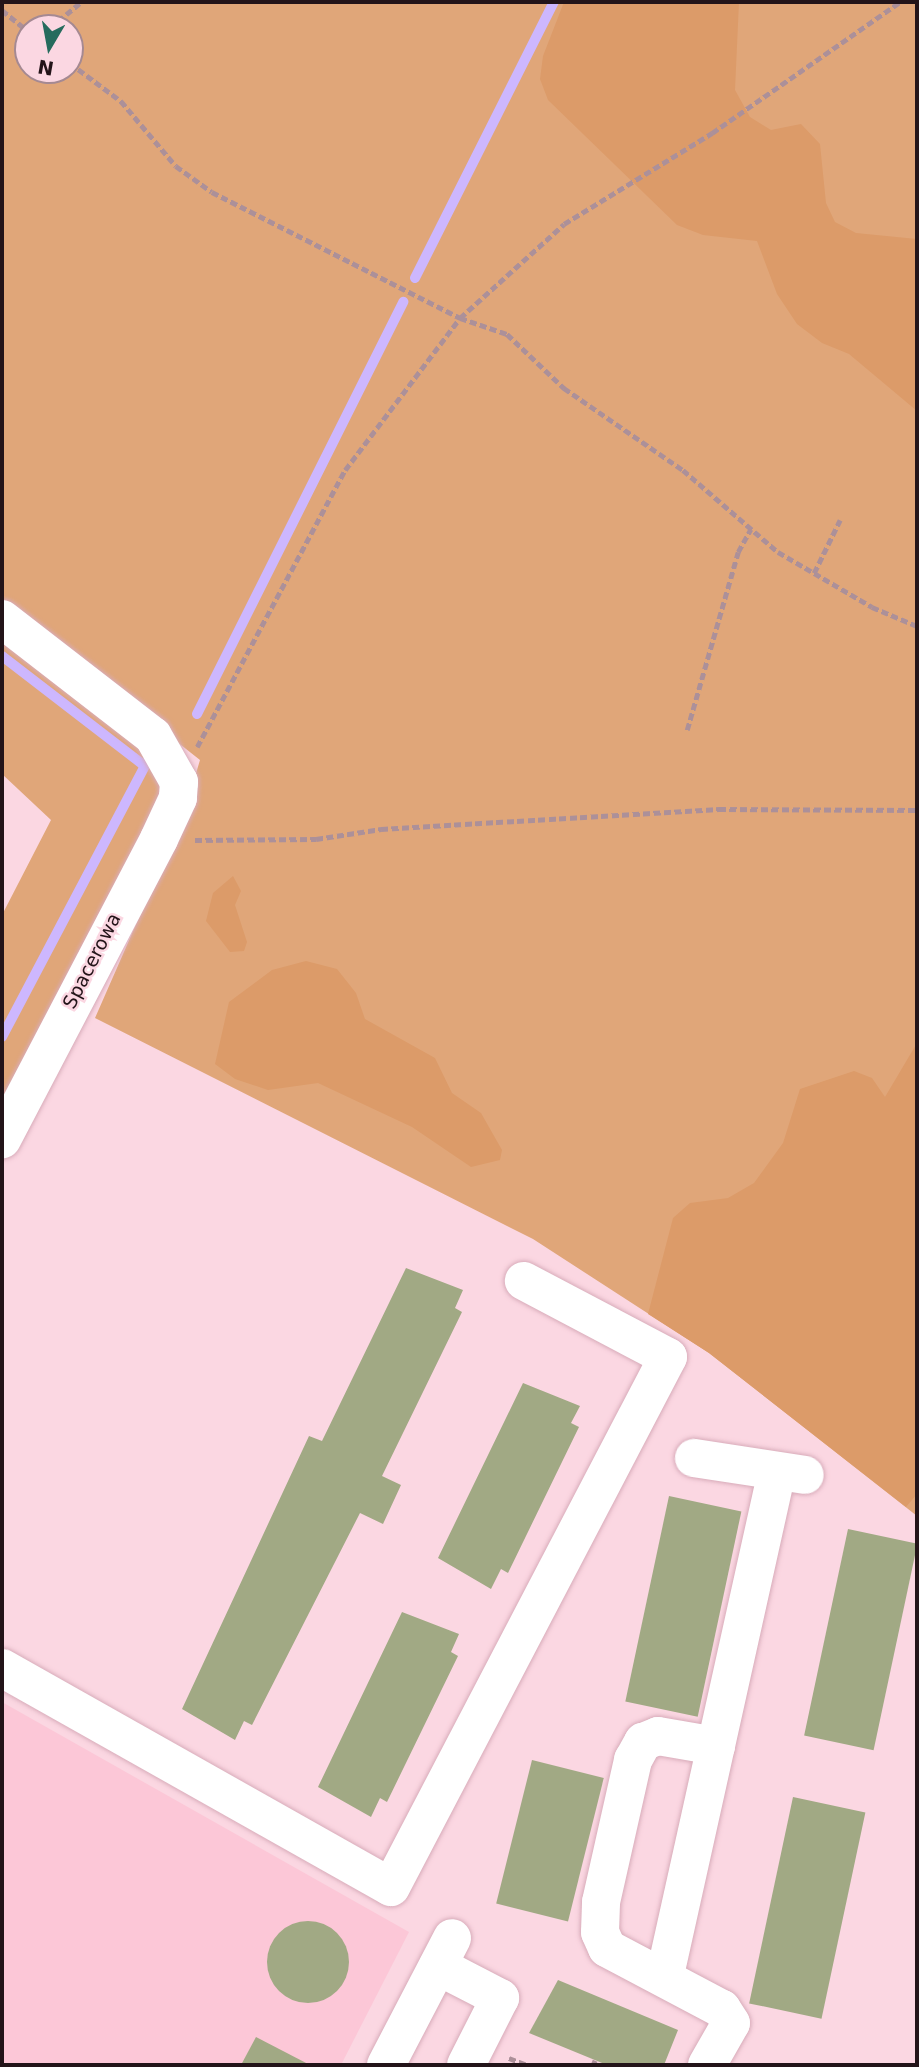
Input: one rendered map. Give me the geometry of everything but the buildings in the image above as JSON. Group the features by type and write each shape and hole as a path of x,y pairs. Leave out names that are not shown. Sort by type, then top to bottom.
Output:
{"street":[{"path":"2,619 153,736 178,782"},
{"name":"Spacerowa","path":"2,1139 159,839 178,798 178,782"},
{"path":"2,1668 391,1887 668,1357 524,1281"},
{"path":"665,1975 716,1746 791,1473 694,1458"},
{"path":"707,2065 731,2023 722,2009 665,1975 607,1948 600,1932 601,1902 633,1760 643,1742 658,1736 716,1746"},
{"path":"386,2065 445,1952 500,1998 466,2065"}],"path":[{"path":"67,14 81,2"},
{"path":"178,782 345,470 460,318 564,225 712,133 900,2"},
{"path":"84,73 121,101 176,166 212,192 460,318 507,334 564,388 683,470 751,529 814,573 917,626"},
{"path":"814,573 840,520"},
{"path":"687,730 738,552 751,529"},
{"path":"159,839 316,839 381,829 719,809 917,810"}],"shaded area":[{"path":"2,2 917,2 917,1516 709,1353 533,1239 95,1018 183,817 200,760 2,604"},
{"path":"564,2 739,2 735,90 750,117 771,130 801,124 820,144 826,203 835,222 856,233 917,239 917,411 849,354 822,343 797,324 777,294 757,241 703,235 677,225 548,100 540,79 543,56"},
{"path":"2,632 131,729 163,785 157,814 2,1116 2,915 51,820 2,774"},
{"path":"233,876 241,891 235,905 247,942 244,951 230,952 206,921 213,893"},
{"path":"306,961 337,969 356,993 365,1019 435,1058 452,1093 481,1113 502,1150 500,1160 471,1167 412,1127 318,1083 268,1090 235,1079 215,1064 229,1002 272,970"},
{"path":"917,1043 917,1494 906,1507 709,1353 648,1314 673,1218 690,1203 728,1198 754,1183 783,1143 800,1089 854,1071 872,1078 885,1097"},
{"path":"2,1702 409,1932 341,2065 2,2065"}],"waterway":[{"path":"415,278 554,2"},
{"path":"197,714 403,302"},
{"path":"2,656 142,764"},
{"path":"2,1037 149,758"}]}
